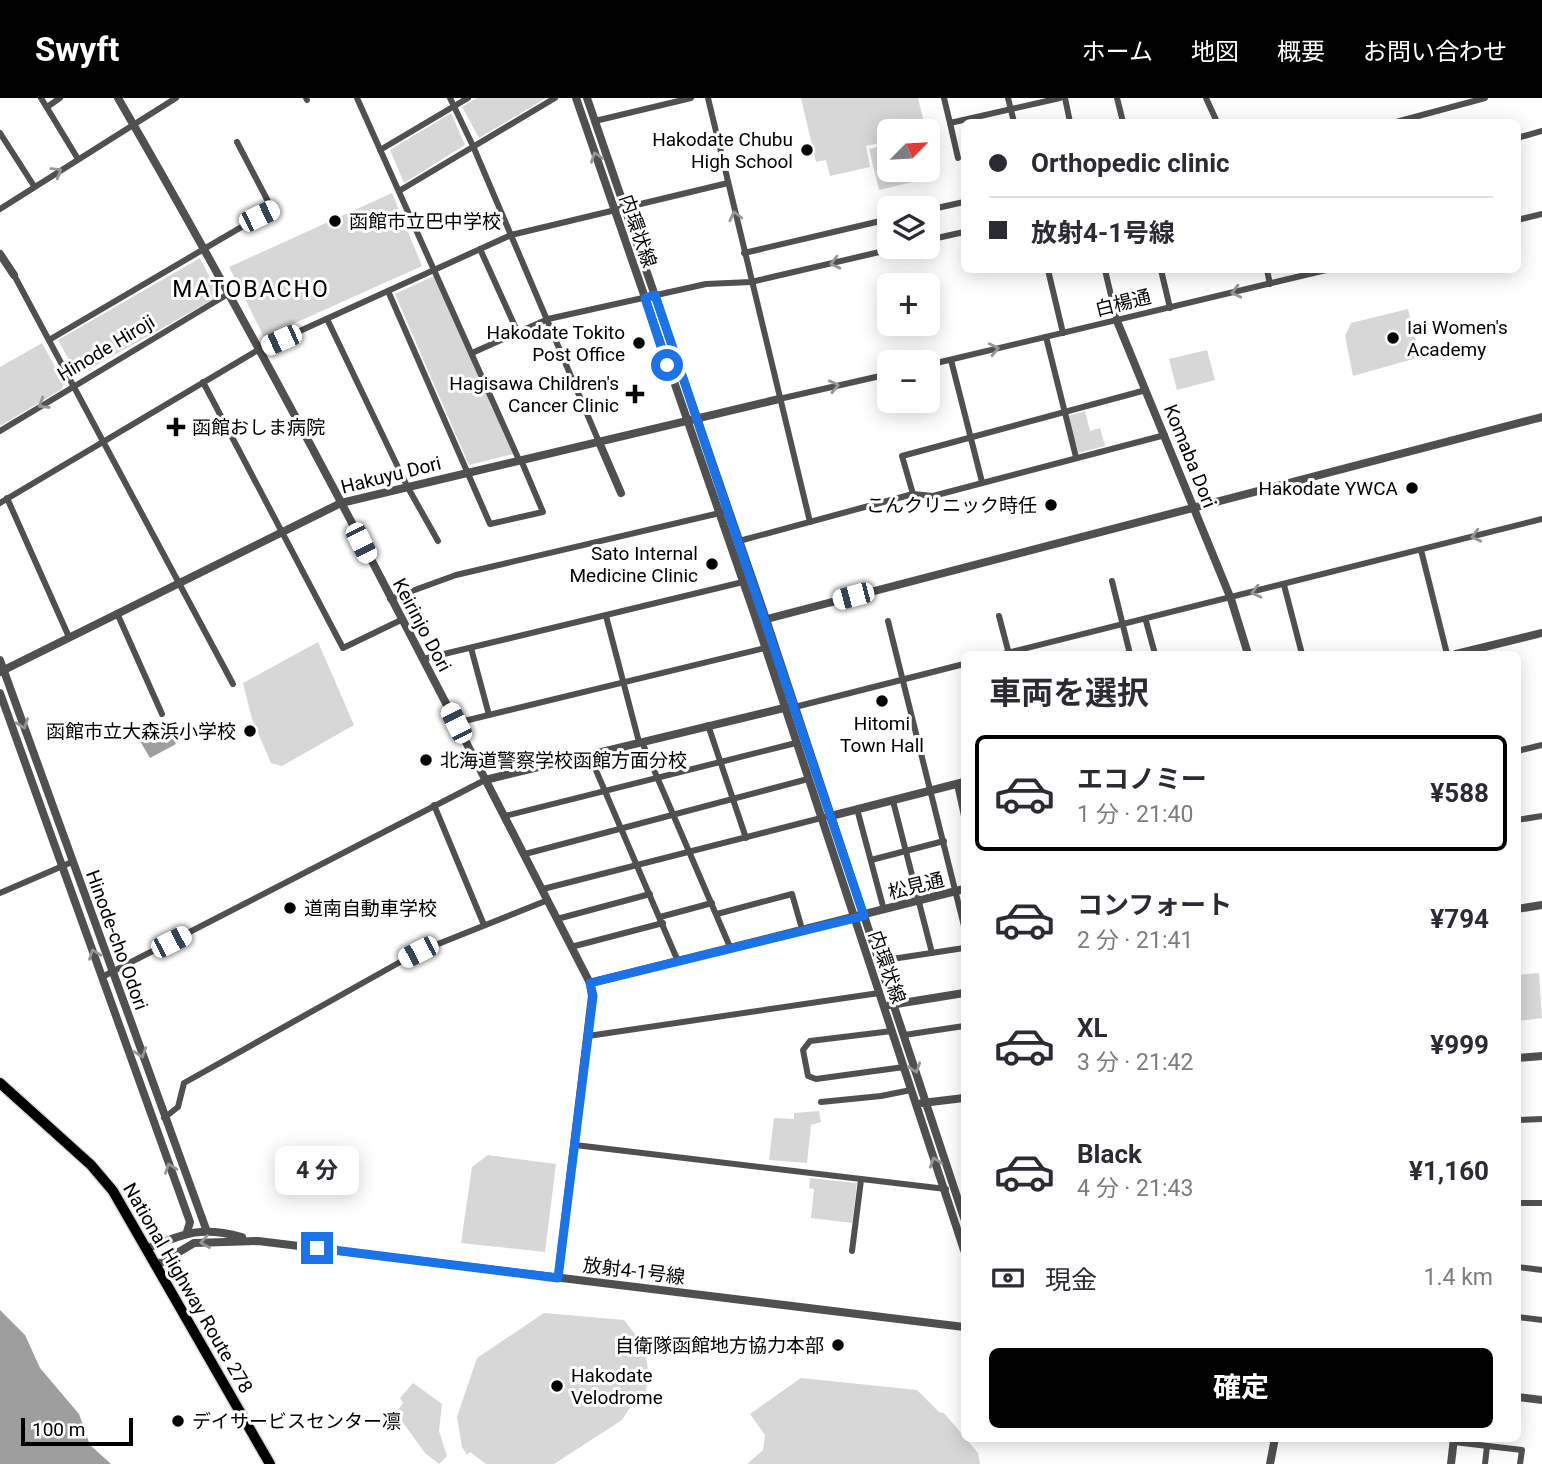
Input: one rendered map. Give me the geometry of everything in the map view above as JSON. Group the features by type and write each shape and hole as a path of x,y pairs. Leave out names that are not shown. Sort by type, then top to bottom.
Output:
{"highway":[{"name":"National Highway Route 278","path":"0,1083 91,1165 113,1191 270,1464"}],"street":[{"path":"41,98 78,159"},
{"path":"47,107 60,98"},
{"name":"Keirinjo Dori","path":"118,98 204,248 341,503 590,983 593,996 558,1278"},
{"path":"0,209 176,98"},
{"path":"358,98 544,512 489,524 388,291"},
{"path":"450,98 548,319 621,493"},
{"path":"380,150 468,98"},
{"path":"399,191 555,98"},
{"name":"内環状線","path":"576,98 743,582 961,1241"},
{"path":"587,98 766,619 959,1196"},
{"path":"595,121 691,98"},
{"path":"708,98 810,522"},
{"path":"944,98 958,158"},
{"path":"1009,98 1013,119"},
{"path":"967,119 1063,98 1069,119"},
{"path":"1117,98 1122,119"},
{"path":"1206,98 1216,119"},
{"path":"1407,119 1485,98"},
{"path":"950,123 961,120"},
{"path":"1521,137 1542,131"},
{"path":"0,133 34,187"},
{"path":"49,340 273,206 237,142"},
{"path":"0,503 258,350 511,235 728,183"},
{"path":"940,207 961,203"},
{"path":"1521,219 1542,214"},
{"path":"744,253 877,223"},
{"path":"940,237 961,233"},
{"path":"480,249 518,332"},
{"path":"472,353 548,319 706,284 751,282 877,252"},
{"path":"0,254 74,385 233,684"},
{"path":"1049,273 1063,333"},
{"name":"Komaba Dori","path":"1106,273 1117,321 1231,598 1247,651"},
{"path":"1162,273 1170,308"},
{"path":"1268,273 1270,284"},
{"name":"白楊通","path":"940,362 1314,273"},
{"name":"Hinode Hiroji","path":"0,430 228,294"},
{"path":"327,319 407,486 438,541"},
{"path":"1046,337 1076,457"},
{"path":"951,360 982,482"},
{"path":"779,399 877,377"},
{"path":"203,382 343,648 401,620"},
{"path":"913,494 902,456 1146,390"},
{"name":"Hakuyu Dori","path":"2,671 341,503 779,399"},
{"path":"756,622 1542,416"},
{"path":"739,541 913,494 933,496 1165,435"},
{"path":"8,498 69,637"},
{"path":"390,599 456,575 729,511"},
{"path":"1018,651 1123,623 1146,621 1542,519"},
{"path":"1421,550 1446,651"},
{"path":"1112,581 1129,651"},
{"path":"423,659 743,582"},
{"path":"1284,585 1301,651"},
{"path":"117,613 162,714"},
{"path":"606,616 621,682 640,742 730,947"},
{"path":"999,616 1006,651"},
{"path":"888,621 944,841 960,890"},
{"path":"1146,621 1154,651"},
{"path":"1469,651 1542,633"},
{"path":"471,648 489,715"},
{"path":"456,723 765,648"},
{"name":"Hinode-cho Odori","path":"0,660 206,1229"},
{"path":"102,977 485,780 961,665"},
{"name":"Hinode-cho Odori","path":"0,693 190,1222 187,1233"},
{"path":"708,725 746,838"},
{"path":"505,816 796,743"},
{"path":"1521,750 1542,745"},
{"path":"589,754 677,959"},
{"path":"525,854 808,779"},
{"path":"543,889 960,783"},
{"path":"893,801 932,953"},
{"path":"434,805 484,925"},
{"path":"858,809 884,910"},
{"path":"1521,819 1542,816"},
{"path":"871,860 944,841"},
{"path":"0,892 72,862"},
{"name":"松見通","path":"590,983 960,890"},
{"path":"557,919 650,894"},
{"path":"717,914 792,894 802,929"},
{"path":"164,1118 178,1107 184,1083 392,964 548,900"},
{"path":"571,947 712,903"},
{"path":"1521,908 1542,905"},
{"path":"879,961 961,948"},
{"path":"588,1036 879,993"},
{"path":"883,1006 961,993"},
{"path":"904,1035 961,1027"},
{"path":"892,1031 810,1041 803,1050 808,1076 816,1079 904,1068"},
{"path":"1521,1058 1542,1056"},
{"path":"821,1102 881,1097 911,1090"},
{"path":"916,1105 926,1101 961,1098"},
{"path":"1521,1120 1542,1119"},
{"path":"575,1145 944,1189 959,1196"},
{"path":"852,1251 861,1180"},
{"path":"1521,1203 1542,1203"},
{"name":"放射4-1号線","path":"148,1248 187,1233 206,1229 258,1241 961,1327"},
{"name":"放射4-1号線","path":"157,1265 194,1243 258,1241"},
{"path":"1521,1267 1542,1270"},
{"path":"1521,1317 1542,1320"},
{"path":"1521,1398 1542,1401"},
{"path":"1270,1464 1274,1442"},
{"path":"1451,1464 1454,1442"},
{"path":"1465,1442 1522,1450 1520,1464"},
{"path":"1485,1464 1487,1446"}],"shaded area":[{"path":"477,98 546,98 479,138 462,107"},
{"path":"801,98 918,98 923,119 877,119 877,144 866,146 870,167 830,176 826,160 816,162"},
{"path":"451,113 465,145 404,183 390,150"},
{"path":"877,147 877,182 869,149"},
{"path":"877,182 912,182 879,190"},
{"path":"392,193 422,266 264,337 229,267"},
{"path":"200,258 219,296 81,374 75,371 58,340"},
{"path":"434,276 513,454 469,465 395,294"},
{"path":"1408,309 1420,357 1353,376 1345,336 1351,323"},
{"path":"42,343 64,383 62,389 0,426 0,367"},
{"path":"1207,350 1215,380 1177,390 1169,359"},
{"path":"1085,411 1090,431 1100,428 1105,446 1079,453 1067,416"},
{"path":"318,642 354,725 282,766 271,763 252,719 243,683"},
{"path":"166,726 176,744 150,758 140,741"},
{"path":"1539,973 1542,1018 1521,1021 1521,975"},
{"path":"819,1111 821,1122 811,1125 807,1163 769,1160 774,1118 794,1119 794,1113"},
{"path":"488,1155 556,1164 545,1252 461,1243 472,1167"},
{"path":"810,1178 857,1183 852,1223 811,1218 814,1189 809,1188"},
{"path":"0,1310 25,1335 40,1368 79,1414 90,1445 111,1464 0,1464"},
{"name":"Hakodate Velodrome","path":"544,1313 624,1320 637,1337 645,1354 648,1373 645,1395 639,1394 622,1420 554,1464 486,1464 470,1452 467,1455 462,1447 457,1417 477,1358"},
{"path":"801,1378 917,1390 939,1412 944,1413 961,1433 961,1442 969,1442 978,1453 980,1464 747,1464 763,1450 765,1435 750,1414"},
{"path":"413,1383 442,1404 439,1431 447,1456 439,1464 425,1453 396,1413 403,1403 400,1398"}],"place":[{"name":"Hakodate Chubu High School","path":"807,150"},
{"name":"函館市立巴中学校","path":"335,221"},
{"name":"Iai Women's Academy","path":"1393,338"},
{"name":"Hakodate Tokito Post Office","path":"639,343"},
{"name":"Hagisawa Children's Cancer Clinic","path":"635,394"},
{"name":"函館おしま病院","path":"176,427"},
{"name":"Hakodate YWCA","path":"1412,488"},
{"name":"こんクリニック時任","path":"1051,505"},
{"name":"Sato Internal Medicine Clinic","path":"712,564"},
{"name":"Hitomi Town Hall","path":"882,701"},
{"name":"函館市立大森浜小学校","path":"250,731"},
{"name":"北海道警察学校函館方面分校","path":"426,760"},
{"name":"道南自動車学校","path":"290,908"},
{"name":"自衛隊函館地方協力本部","path":"838,1345"},
{"name":"Hakodate Velodrome","path":"557,1386"},
{"name":"デイサービスセンター凛","path":"178,1421"}],"district":[{"name":"MATOBACHO","path":"251,289"}],"route":[{"path":"317,1248 558,1278 593,996 590,983 677,959 864,916 655,295 645,298 667,365"}]}
